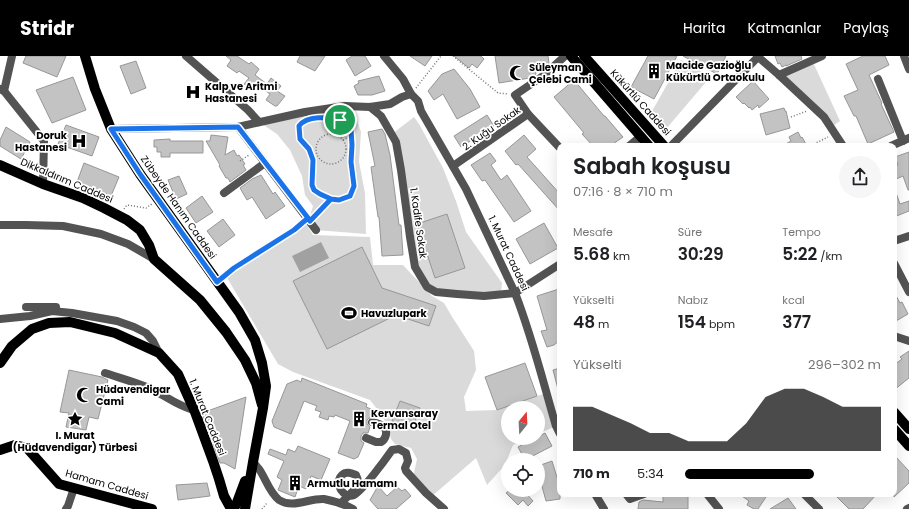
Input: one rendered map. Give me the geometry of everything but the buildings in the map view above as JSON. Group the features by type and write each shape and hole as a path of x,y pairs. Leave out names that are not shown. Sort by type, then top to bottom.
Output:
{"main road":[{"name":"Zübeyde Hanım Caddesi","path":"85,56 94,89 111,129 140,174 239,312 255,340 262,363 266,386 252,462 236,508"},
{"path":"572,56 647,143"},
{"name":"Kükürtlü Caddesi","path":"584,56 661,143"},
{"name":"Dikkaldırım Caddesi","path":"0,165 43,184 83,198 120,216 140,230 149,245 154,259 200,300 246,360 256,382 263,408"},
{"name":"1. Murat Caddesi","path":"0,363 12,346 32,328 49,323 70,322 116,333 159,353 178,374 194,410 220,480 224,496 236,508"},
{"path":"897,415 909,429"},
{"path":"897,432 909,446"},
{"name":"Hamam Caddesi","path":"0,450 15,445 27,448 59,484 152,509"}],"street":[{"path":"12,56 2,90 44,141 43,184"},
{"path":"186,56 248,110 259,122"},
{"name":"1. Murat Caddesi","path":"384,56 403,79 411,94 418,101 421,111 466,189 520,305 557,422"},
{"name":"2. Kuğu Sokak","path":"453,166 528,114 515,95 543,76 565,56"},
{"path":"674,143 757,56 824,117 841,143"},
{"path":"779,75 822,56"},
{"path":"904,56 909,69"},
{"path":"878,79 906,139"},
{"path":"111,129 238,127 305,112 345,106 370,107 390,104 411,94"},
{"name":"1. Kadife Sokak","path":"370,107 381,116 396,142 402,170 415,267 427,287 436,292 484,296 515,293"},
{"path":"528,114 557,145"},
{"path":"238,127 316,230"},
{"path":"633,143 641,136"},
{"path":"224,193 265,163"},
{"path":"0,225 63,226 102,234 128,244 154,259"},
{"path":"897,240 909,236"},
{"path":"515,293 557,266"},
{"path":"897,269 909,292"},
{"path":"26,307 68,307 82,310 90,317"},
{"path":"0,318 30,316 52,311 72,313 117,322 134,327 146,333 153,341 159,353"},
{"path":"897,337 909,341"},
{"path":"105,373 140,384 160,393 180,405 194,410"},
{"path":"366,438 376,442 381,442 386,437 384,427 380,424 372,422"},
{"path":"384,440 392,450"},
{"path":"342,502 353,491 358,483 358,480 356,475 348,472 340,476 338,482 341,490 346,494 351,496 356,494 392,450 399,449 406,453 408,461 405,468 406,471 444,509"},
{"path":"252,462 259,469 272,494 279,501 288,505 296,505 322,499 342,502 353,509"},
{"path":"66,509 74,488"},
{"path":"597,497 604,509"},
{"path":"710,497 720,509"},
{"path":"807,497 819,509"}],"path":[{"path":"411,94 441,56"},
{"path":"453,56 498,93 515,95"},
{"path":"791,117 815,108"},
{"path":"333,118 349,124 351,136 351,162 354,186 352,193 350,196 339,200 331,199 314,190 312,185 313,160 309,149 300,139 299,126 302,122 313,119 333,118"},
{"path":"816,143 835,133"},
{"path":"332,134 337,135 343,140 346,147 346,152 341,161 326,164 316,154 316,144 322,136 332,134"},
{"path":"343,140 351,136"},
{"path":"240,161 244,159"},
{"path":"217,282 234,268 309,220 331,199"},
{"path":"120,216 127,204 146,208"},
{"path":"262,509 267,503"}],"shaded area":[{"path":"681,60 705,73 707,77 706,82 666,129 651,113"},
{"path":"812,60 840,121 831,127 779,75"},
{"path":"345,106 355,115 361,132 359,162 365,193 366,234 316,230 309,219 313,206 305,195 302,176 290,150 277,134 259,122"},
{"path":"414,117 443,168 466,232 502,283 501,294 436,292 415,267 392,134"},
{"name":"Havuzlupark","path":"306,224 313,235 370,237 373,265 403,265 432,296 444,303 474,351 476,370 464,397 466,411 501,409 501,445 513,445 510,453 501,453 501,469 487,485 476,458 431,497 413,478 417,459 411,448 395,444 391,439 389,429 381,414 370,400 293,372 278,364 226,276 235,268"},
{"path":"321,242 329,258 300,272 292,256"},
{"name":"Havuzlupark","path":"547,393 556,426 545,431 545,401 523,401"}],"place":[{"name":"Macide Gazioğlu Kükürtlü Ortaokulu","path":"654,71"},
{"name":"Süleyman Çelebi Cami","path":"517,73"},
{"name":"Kalp ve Aritmi Hastanesi","path":"193,92"},
{"name":"Doruk Hastanesi","path":"79,141"},
{"name":"Havuzlupark","path":"349,313"},
{"name":"Hüdavendigar Cami","path":"84,395"},
{"name":"I. Murat (Hüdavendigar) Türbesi","path":"75,419"},
{"name":"Kervansaray Termal Otel","path":"359,419"},
{"name":"Armutlu Hamamı","path":"295,483"}],"route":[{"path":"340,120 333,118 319,118 302,122 299,126 300,139 309,149 313,160 312,185 314,190 331,199 310,221 309,219 238,127 111,129 140,174 217,282 234,268 294,230 308,218 310,221 331,199 339,200 350,196 354,186 351,162 351,130 349,124 340,120"}]}
